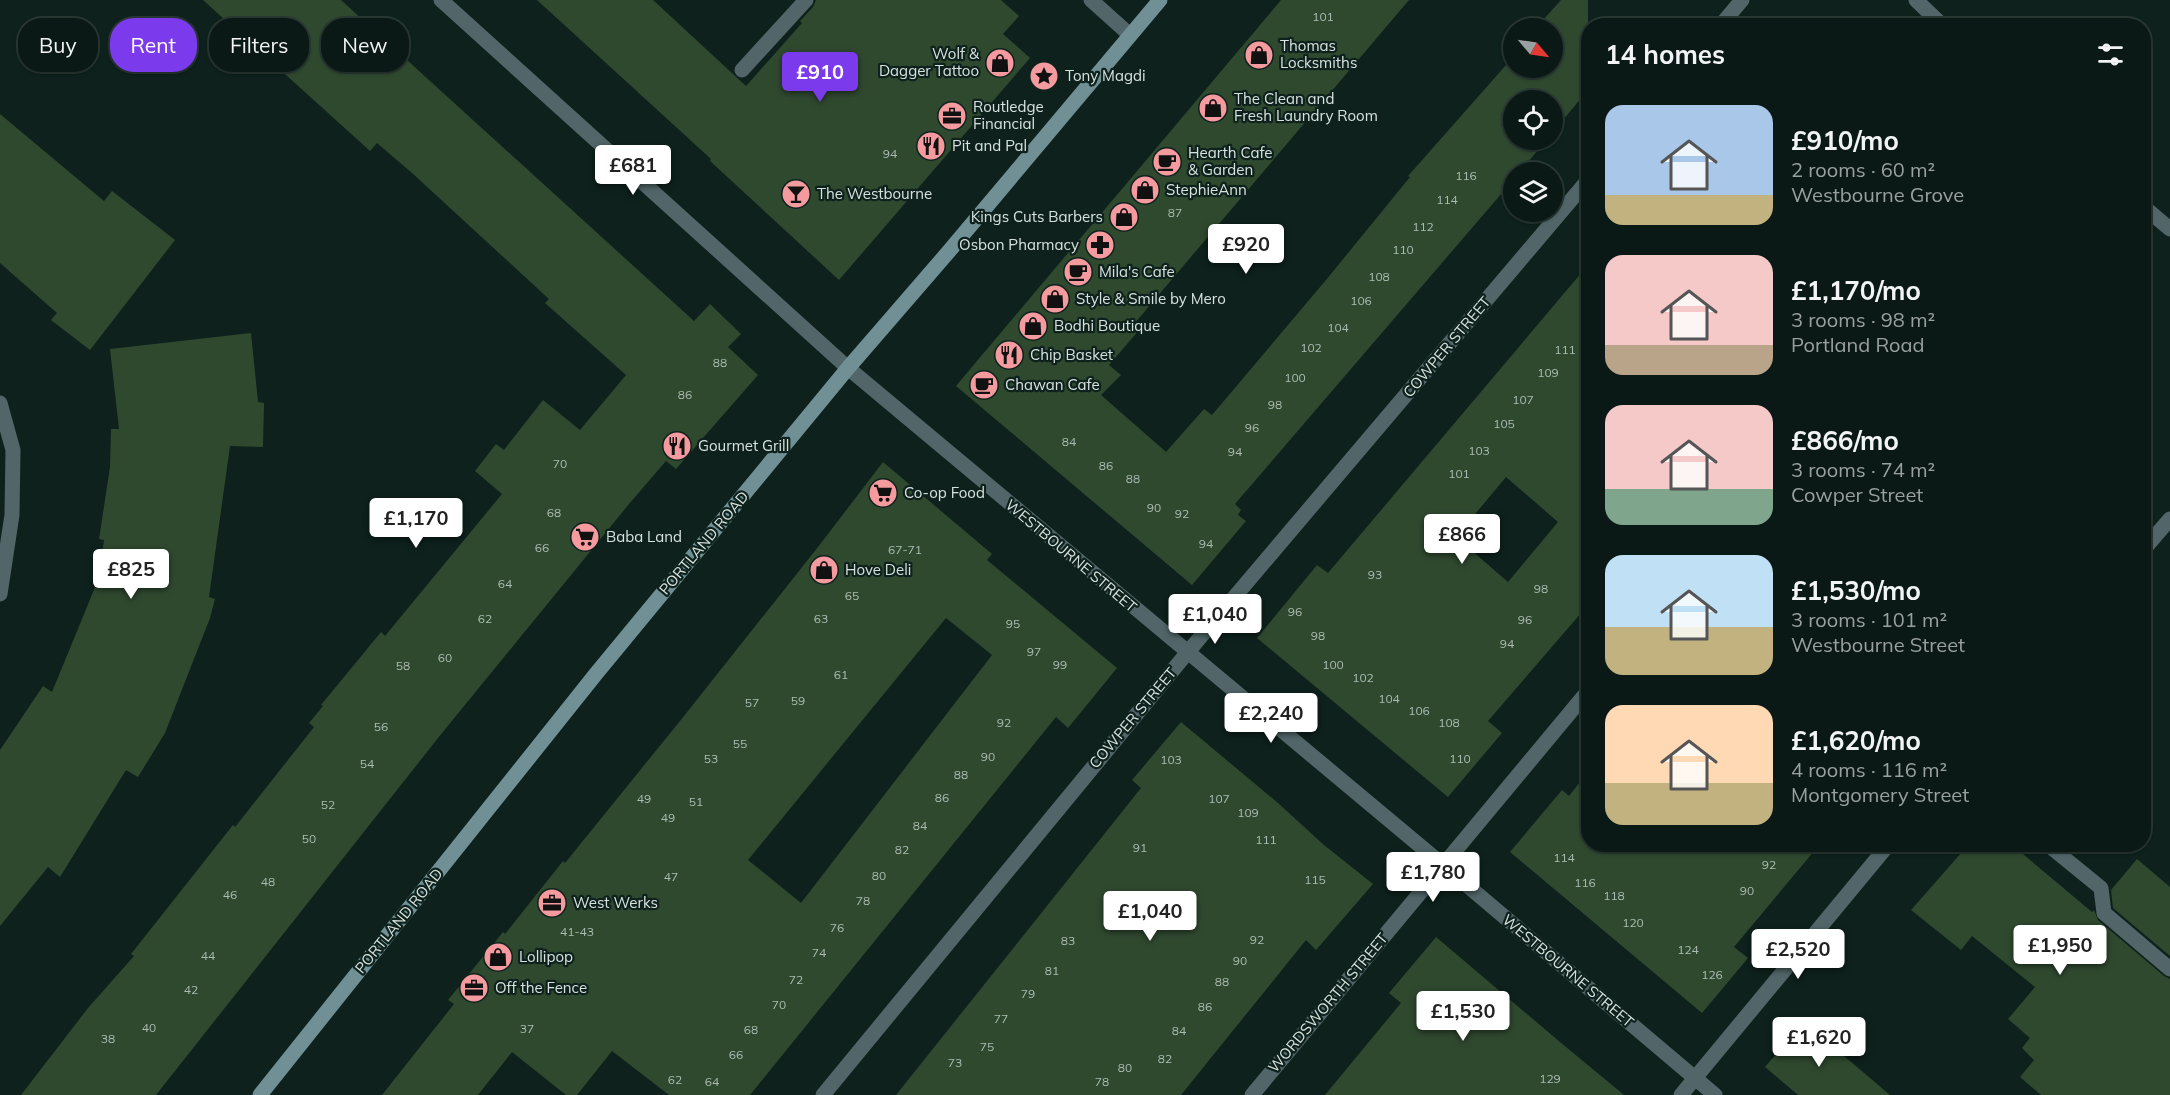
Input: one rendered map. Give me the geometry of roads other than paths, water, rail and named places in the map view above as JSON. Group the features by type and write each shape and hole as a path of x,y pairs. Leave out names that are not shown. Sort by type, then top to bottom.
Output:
{"street":[{"name":"WESTBOURNE STREET","path":"441,0 848,368 1715,1095"},
{"path":"742,70 806,0"},
{"path":"1091,0 1130,35"},
{"name":"PORTLAND ROAD","path":"260,1095 595,675 848,368 951,250 1160,0"},
{"path":"1727,18 1742,0"},
{"path":"1916,0 1935,18"},
{"name":"COWPER STREET","path":"823,1095 1187,653 1581,188"},
{"path":"2151,213 2170,230"},
{"path":"0,403 13,450 12,515 0,594"},
{"path":"2151,541 2170,519"},
{"name":"WORDSWORTH STREET","path":"1252,1095 1581,699"},
{"path":"1681,1095 1882,852"},
{"path":"2057,852 2101,888 2104,913 2170,969"}],"place":[{"name":"Thomas Locksmiths","path":"1259,55"},
{"name":"Wolf & Dagger Tattoo","path":"1000,63"},
{"name":"Tony Magdi","path":"1044,76"},
{"name":"The Clean and Fresh Laundry Room","path":"1213,108"},
{"name":"Routledge Financial","path":"952,116"},
{"name":"Pit and Pal","path":"931,146"},
{"name":"Hearth Cafe & Garden","path":"1167,162"},
{"name":"StephieAnn","path":"1145,190"},
{"name":"The Westbourne","path":"796,194"},
{"name":"Kings Cuts Barbers","path":"1124,217"},
{"name":"Osbon Pharmacy","path":"1100,245"},
{"name":"Mila's Cafe","path":"1078,272"},
{"name":"Style & Smile by Mero","path":"1055,299"},
{"name":"Bodhi Boutique","path":"1033,326"},
{"name":"Chip Basket","path":"1009,355"},
{"name":"Chawan Cafe","path":"984,385"},
{"name":"Gourmet Grill","path":"677,446"},
{"name":"Co-op Food","path":"883,493"},
{"name":"Baba Land","path":"585,537"},
{"name":"Hove Deli","path":"824,570"},
{"name":"West Werks","path":"552,903"},
{"name":"Lollipop","path":"498,957"},
{"name":"Off the Fence","path":"474,988"}]}
